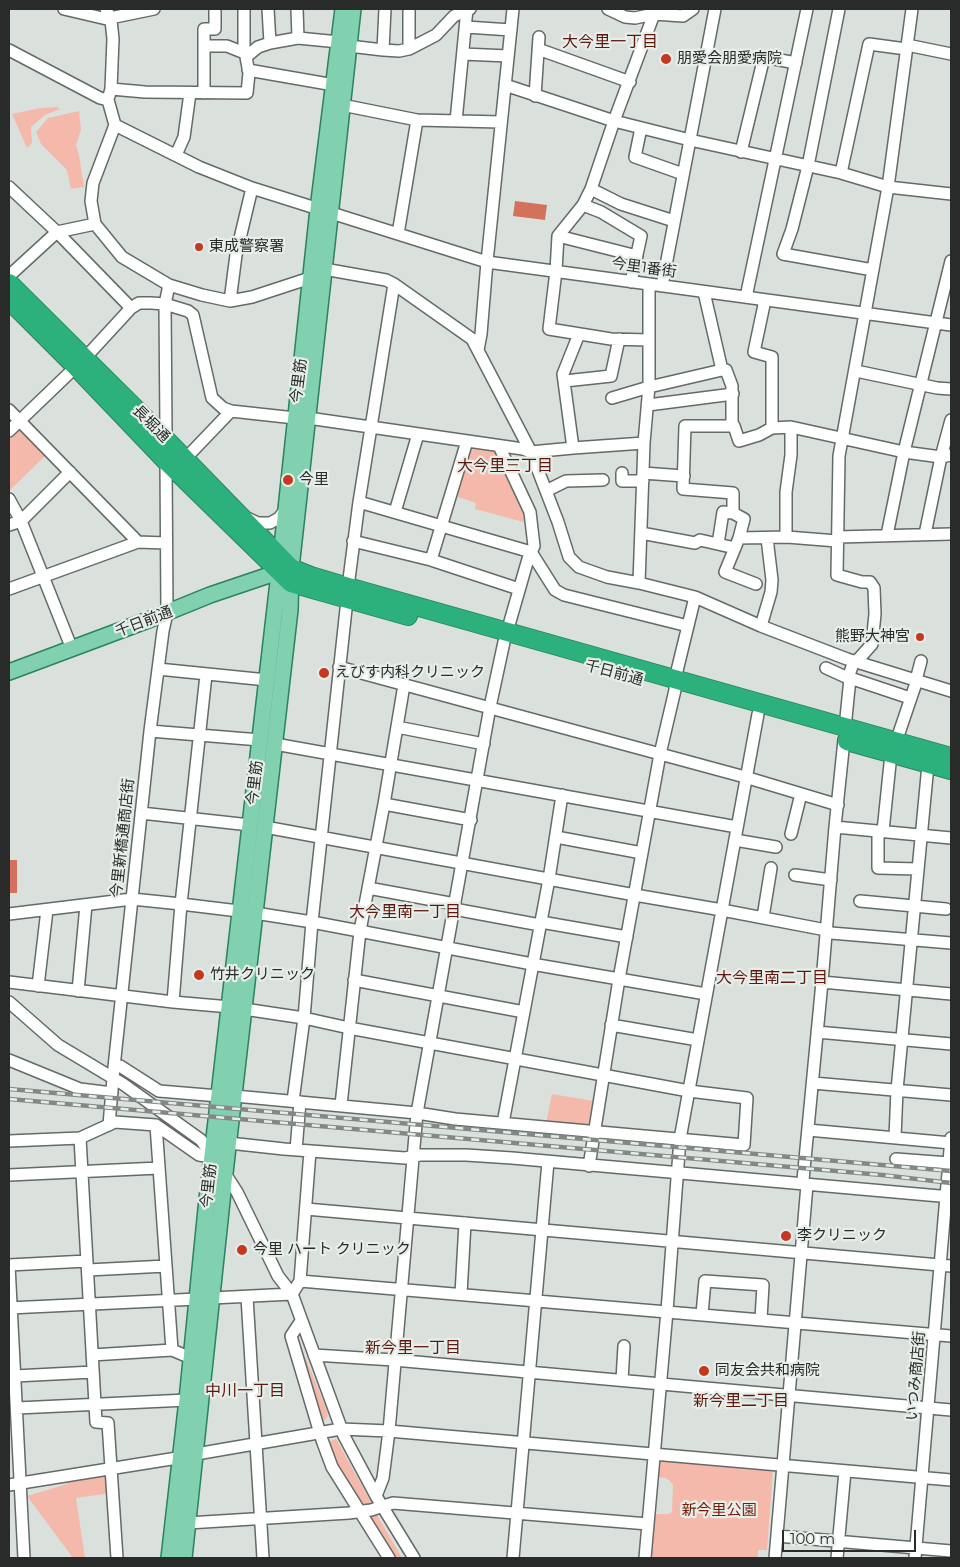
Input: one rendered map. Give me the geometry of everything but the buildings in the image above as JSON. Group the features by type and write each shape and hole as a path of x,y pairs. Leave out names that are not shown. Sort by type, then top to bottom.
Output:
{"highway":[{"name":"長堀通","path":"9,282 166,461 285,570"},
{"name":"長堀通","path":"9,300 162,435 241,515 285,570"},
{"name":"千日前通","path":"285,570 311,576 348,593 675,684 894,748 951,757"},
{"name":"千日前通","path":"675,684 758,714 845,734"},
{"name":"千日前通","path":"894,748 928,765 951,770"}],"main road":[{"name":"今里筋","path":"268,742 267,680 285,570 302,418 310,278 328,212 342,106 343,9"},
{"name":"今里筋","path":"169,1558 193,1455 187,1400 191,1358 205,1299 226,1173 229,1143 227,1096 247,912 268,742 290,610 285,570 286,509 302,418 324,268 334,85 353,9"},
{"name":"千日前通","path":"9,672 243,583 285,570"},
{"name":"今里筋","path":"184,1558 205,1299 212,1157 215,1134 227,1096"}],"street":[{"path":"64,9 109,16 154,9"},
{"path":"204,93 204,29 215,29 215,9"},
{"path":"9,50 106,96 145,92 247,93 248,70 247,55 244,47 244,9"},
{"path":"268,9 270,43"},
{"path":"297,9 298,38"},
{"path":"383,50 385,9"},
{"path":"409,9 409,49"},
{"path":"247,55 258,47 298,38 383,50 399,51 409,49 429,40 454,16 469,9"},
{"path":"456,121 469,9"},
{"path":"478,350 513,9"},
{"path":"608,9 625,17 635,18 659,12 684,16 693,9"},
{"path":"662,286 715,9"},
{"path":"746,297 807,9"},
{"path":"839,9 808,166 792,229 783,254 873,270"},
{"path":"775,1558 807,1185 803,1180 849,678 855,661 872,644 875,614 874,588 870,582 862,582 837,575 839,456 888,187 912,9"},
{"path":"649,340 619,340 549,328 556,272 558,236 583,205 591,189 614,121 659,12"},
{"path":"109,16 113,39 106,96 115,125 93,183 91,201 95,224 122,257 169,285 202,295 230,301 252,297 310,278"},
{"path":"466,27 510,30"},
{"path":"535,96 538,43 630,82"},
{"path":"841,173 869,44 906,47 951,54"},
{"path":"204,46 227,46 247,55"},
{"path":"463,54 508,56"},
{"path":"741,152 764,57 796,63"},
{"path":"248,70 334,85"},
{"path":"505,85 614,121 690,140 841,173 888,187 951,194"},
{"path":"176,155 184,137 190,93"},
{"path":"342,106 417,120 501,122"},
{"path":"398,234 417,120"},
{"name":"今里1番街","path":"115,125 176,155 252,188 487,262 951,325"},
{"path":"642,128 634,157 683,174"},
{"path":"9,186 131,308"},
{"path":"230,301 238,246 252,188"},
{"path":"591,189 621,204 674,221"},
{"path":"583,205 601,212 641,236 631,282"},
{"path":"9,276 57,232 95,224"},
{"path":"558,236 637,256"},
{"path":"887,535 904,452 951,261"},
{"path":"324,268 386,280 472,339 531,452 569,558 579,567 590,572 695,598 761,626 855,661 951,691"},
{"path":"296,1150 296,1102 312,922 353,541 394,284"},
{"path":"638,583 642,533 644,443 649,386 649,284"},
{"path":"162,435 166,431 165,304 169,285"},
{"path":"704,292 722,370"},
{"path":"765,300 754,352 772,357 772,428"},
{"path":"9,431 81,362 128,314 131,308 139,304 165,304 188,311 193,316 196,322 212,398 223,408 231,411 372,427 523,449 531,452 644,443"},
{"path":"574,448 563,374 579,334"},
{"path":"564,381 611,376 619,340"},
{"path":"612,398 649,386 726,370 733,394 732,424 739,441 759,435 772,428 791,427 904,452 946,456"},
{"path":"856,371 951,389"},
{"path":"648,405 733,394"},
{"path":"9,410 138,542"},
{"path":"185,459 231,411"},
{"path":"925,534 946,456 951,420"},
{"path":"732,513 733,493 683,490 685,426 734,426"},
{"path":"786,537 786,492 791,455 791,427"},
{"path":"395,512 418,434"},
{"path":"431,560 467,441"},
{"path":"376,1496 383,1478 389,1431 400,1288 417,1113 490,707 505,637 534,546 530,512 499,446"},
{"name":"今里新橋通商店街","path":"109,1125 150,731 167,613 166,461"},
{"path":"9,525 21,521 70,472"},
{"path":"622,473 622,481 643,477 684,476"},
{"path":"546,491 566,481 603,480"},
{"path":"9,499 21,521 72,649"},
{"path":"359,502 532,552 555,590 564,595 688,626"},
{"path":"241,515 253,521 267,524 276,521 286,509"},
{"path":"718,544 723,512 732,513 744,519 737,543 725,572 756,584"},
{"path":"642,533 718,544 786,537 838,539 887,535 951,534"},
{"path":"761,626 771,586 767,538"},
{"path":"353,541 431,560 520,589"},
{"path":"9,590 138,542 166,543"},
{"path":"589,1166 611,1025 660,754 695,598"},
{"path":"918,869 878,868 880,831 894,748 921,661"},
{"path":"339,667 745,777 838,805"},
{"path":"826,668 849,678 910,698"},
{"path":"158,669 267,680"},
{"path":"173,1002 181,904 206,675"},
{"path":"341,1105 360,931 404,685"},
{"path":"645,1558 679,1174 680,1139 758,714"},
{"path":"397,728 484,744"},
{"path":"150,731 268,742 737,827"},
{"path":"895,1137 928,765"},
{"path":"791,834 801,794"},
{"path":"503,1123 549,879 562,795"},
{"path":"384,804 470,820"},
{"path":"141,813 257,826 321,836 722,910 826,930 831,933 951,943"},
{"path":"835,827 951,838"},
{"path":"556,837 642,853"},
{"path":"735,840 776,847"},
{"path":"763,918 771,868"},
{"path":"795,875 831,880"},
{"path":"368,888 540,924 627,937"},
{"path":"9,914 132,899 181,904 312,922 448,946 532,964 706,994"},
{"path":"860,901 946,909"},
{"path":"78,991 86,905"},
{"path":"38,986 47,910"},
{"path":"354,980 524,1012"},
{"path":"9,982 237,1008 304,1018 689,1091 747,1098 744,1144 455,1119 341,1105 158,1091 120,1066 114,1073"},
{"path":"822,982 951,994"},
{"path":"9,1002 58,1045 114,1073 201,1140 226,1173 278,1276 292,1294 341,1428 376,1496 414,1558"},
{"path":"611,1025 698,1040"},
{"path":"817,1032 951,1044"},
{"path":"9,1060 80,1089 112,1093"},
{"path":"813,1083 951,1095"},
{"path":"9,1141 80,1138 115,1122 156,1125 199,1155 212,1157"},
{"path":"156,1125 172,1350"},
{"path":"808,1130 951,1143"},
{"path":"215,1134 223,1141 229,1143 296,1150 405,1158 466,1155 949,1197"},
{"path":"80,1138 96,1422 108,1423 117,1558"},
{"name":"いつみ商店街","path":"916,1553 935,1335 946,1265 951,1138"},
{"path":"292,1294 300,1281 310,1151"},
{"path":"896,1159 949,1163"},
{"path":"512,1558 548,1162"},
{"path":"9,1175 159,1168"},
{"path":"306,1209 946,1265"},
{"path":"461,1294 465,1223"},
{"path":"24,1558 14,1484 17,1408 13,1384 9,1265 166,1266"},
{"path":"300,1281 951,1336"},
{"path":"702,1314 705,1281 764,1285 761,1319"},
{"path":"10,1308 292,1294"},
{"path":"247,1297 263,1558"},
{"path":"302,1321 290,1336 319,1432 332,1467 389,1558"},
{"path":"622,1380 624,1346"},
{"path":"92,1355 172,1350 191,1358"},
{"path":"314,1354 951,1410"},
{"path":"13,1384 93,1372"},
{"path":"17,1408 187,1400"},
{"path":"14,1484 193,1455 341,1428 523,1442 951,1480"},
{"path":"837,1558 845,1471"},
{"path":"188,1524 360,1512 383,1508 393,1503 648,1524"},
{"path":"777,1536 839,1541 916,1553 951,1551"}],"green space":[{"path":"57,107 60,109 45,115 31,127 32,143 27,148 12,114 40,108"},
{"path":"79,111 81,130 76,145 84,187 71,189 67,170 41,144 36,132 48,118"},
{"path":"18,430 23,430 47,454 9,491 9,438"},
{"path":"473,449 495,452 498,455 526,513 527,523 475,509 476,503 455,496 469,452"},
{"path":"552,1094 593,1101 589,1124 586,1126 546,1123"},
{"path":"297,1339 326,1408 328,1416 324,1421 320,1420"},
{"path":"336,1439 371,1502 370,1505 363,1507 336,1464 327,1442"},
{"name":"新今里公園","path":"659,1461 773,1469 767,1550 758,1550 758,1558 651,1558 654,1514 669,1514 672,1512 673,1485 666,1478 657,1477"},
{"path":"108,1472 110,1493 76,1498 85,1558 73,1558 27,1496 67,1484 67,1478"},
{"path":"372,1514 377,1515 402,1558 397,1558 384,1541 370,1517"}],"shaded area":[{"path":"515,201 547,205 545,220 513,216"},
{"path":"9,860 17,860 17,893 9,893"}],"railway":[{"path":"9,1089 951,1171"},
{"path":"9,1099 882,1175 951,1183"}],"place":[{"name":"朋愛会朋愛病院","path":"666,59"},
{"name":"東成警察署","path":"199,247"},
{"name":"今里","path":"288,480"},
{"name":"熊野大神宮","path":"920,637"},
{"name":"えびす内科クリニック","path":"324,673"},
{"name":"竹井クリニック","path":"199,975"},
{"name":"李クリニック","path":"786,1236"},
{"name":"今里 ハート クリニック","path":"242,1250"},
{"name":"同友会共和病院","path":"704,1371"}],"district":[{"name":"大今里一丁目","path":"610,42"},
{"name":"大今里三丁目","path":"505,466"},
{"name":"大今里南一丁目","path":"405,912"},
{"name":"大今里南二丁目","path":"772,978"},
{"name":"新今里一丁目","path":"413,1348"},
{"name":"中川一丁目","path":"245,1391"},
{"name":"新今里二丁目","path":"741,1401"}]}
